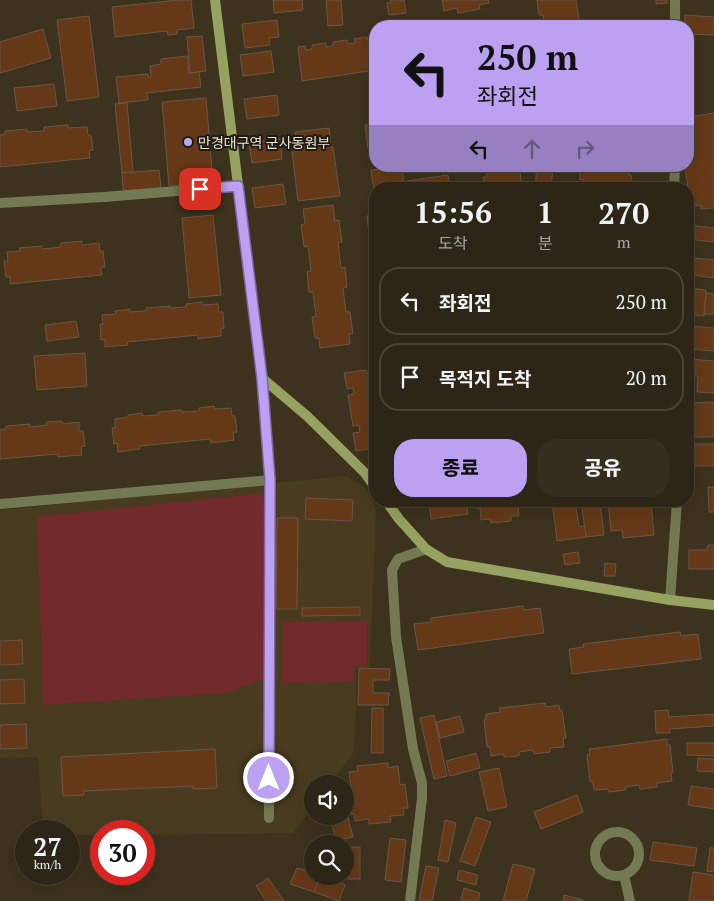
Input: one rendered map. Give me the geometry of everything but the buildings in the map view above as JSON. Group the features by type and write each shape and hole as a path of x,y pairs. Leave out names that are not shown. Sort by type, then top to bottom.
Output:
{"street":[{"path":"215,0 262,378 270,480 269,818"},
{"path":"675,0 675,20"},
{"path":"0,203 238,186"},
{"path":"262,378 313,423 369,479"},
{"path":"0,504 270,480"},
{"path":"390,507 426,549 447,562 670,600 714,605"},
{"path":"670,600 677,507"},
{"path":"410,901 422,798 422,783 413,749 396,637 392,570 398,559 426,549"},
{"path":"617,832 630,836 638,847 639,854 635,867 624,875 610,875 604,872 596,862 596,848 599,842 604,837 617,832"},
{"path":"624,875 630,901"}],"shaded area":[{"path":"347,476 365,488 369,496 369,507 374,507 376,510 370,667 357,668 354,752 337,775 304,775 304,819 293,833 155,835 155,820 90,820 90,835 80,835 80,820 42,820 38,757 0,758 0,510"},
{"path":"264,493 263,679 227,693 43,705 37,517"},
{"path":"367,621 367,666 355,666 354,682 281,683 283,622"}],"place":[{"name":"만경대구역 군사동원부","path":"188,142"}],"route":[{"path":"200,189 238,186 262,378 270,480 269,778"}]}
